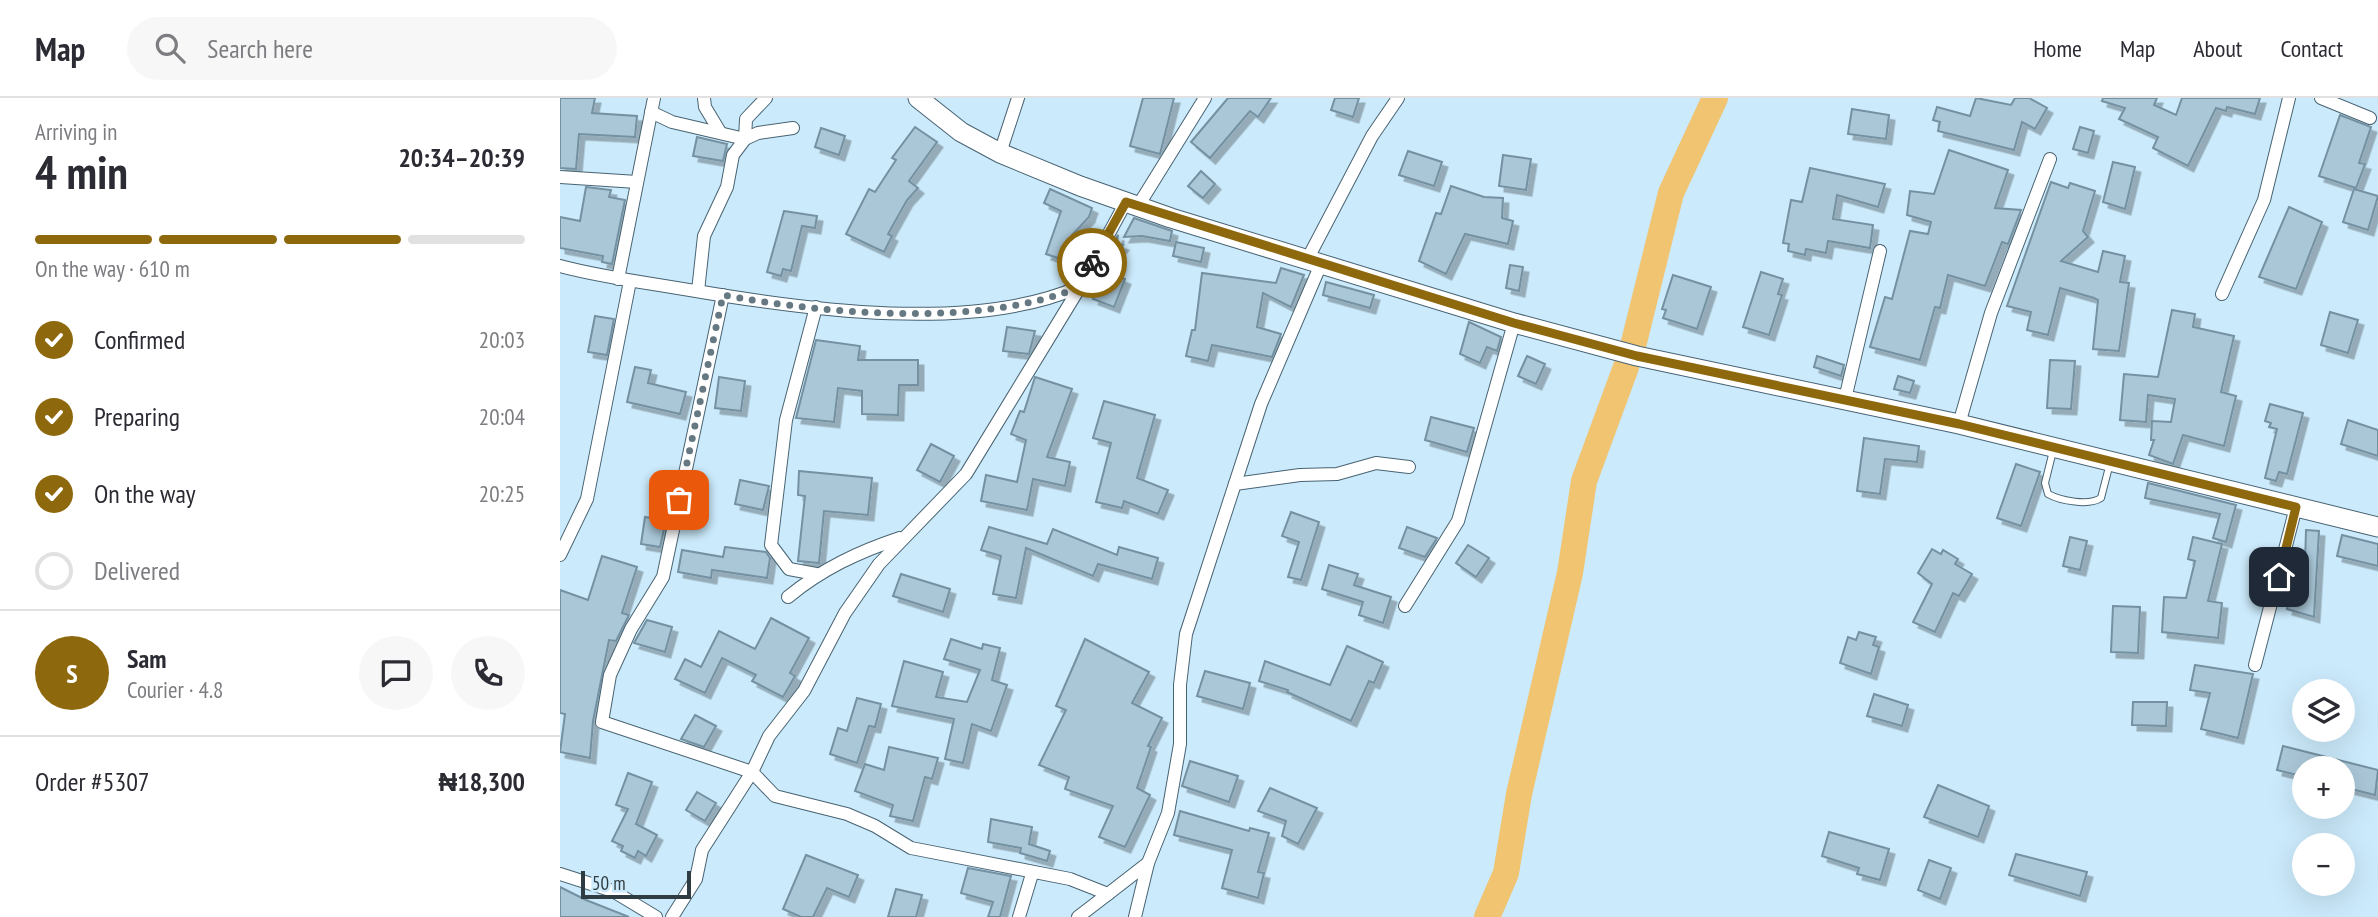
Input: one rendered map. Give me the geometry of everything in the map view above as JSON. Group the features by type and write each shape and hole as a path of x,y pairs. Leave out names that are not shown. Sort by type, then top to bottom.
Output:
{"street":[{"path":"560,555 587,499 624,280 637,182 654,98"},
{"path":"704,98 705,107 720,132"},
{"path":"746,139 746,119 766,98"},
{"path":"918,98 961,132 1000,153 1132,204 1514,323 1637,356 1959,424 2378,527"},
{"path":"1000,153 1018,98"},
{"path":"672,917 696,879 702,850 752,772 769,736 804,691 845,613 903,537 966,474 1132,204 1205,98"},
{"path":"1135,917 1148,863 1168,813 1180,744 1180,685 1186,634 1261,404 1314,262 1373,136 1398,98"},
{"path":"2222,294 2264,200 2289,98"},
{"path":"2321,98 2370,118"},
{"path":"650,112 672,122 746,139"},
{"path":"698,291 704,236 727,187 733,155 746,139 758,132 793,128"},
{"path":"1959,424 1991,313 2050,159"},
{"path":"560,177 637,182"},
{"path":"1846,399 1880,251"},
{"path":"560,266 624,280 723,295 816,307 921,313 1020,306 1050,300 1080,287"},
{"path":"723,295 663,577 631,629 610,675 602,722 752,772 775,796 847,814 875,826 911,848 1032,874 1070,879 1108,894"},
{"path":"816,307 786,419 771,545 789,569 816,574"},
{"path":"1405,606 1458,521 1514,323"},
{"path":"1235,484 1300,475 1337,474 1376,463 1409,467"},
{"path":"2255,665 2296,507"},
{"path":"788,597 816,574 870,548 903,537"},
{"path":"1078,917 1148,863"},
{"path":"560,874 613,891 656,917"},
{"path":"1020,917 1032,874"}],"lane":[{"path":"2053,449 2045,483 2048,494 2056,499 2095,502 2101,498 2110,462"}],"building":[{"path":"560,98 595,98 592,113 637,116 635,137 579,134 576,169 560,168"},
{"path":"1143,98 1174,98 1160,154 1130,146"},
{"path":"1228,98 1271,98 1258,117 1250,111 1210,158 1191,142"},
{"path":"1335,98 1359,98 1353,117 1331,110"},
{"path":"1976,98 2011,105 2015,98 2029,98 2047,108 2035,129 2022,122 2014,150 1938,131 1940,122 1933,120 1937,107 1970,116"},
{"path":"2103,98 2157,98 2154,105 2176,115 2182,98 2260,98 2255,114 2227,107 2226,111 2216,108 2188,166 2153,148 2158,137 2119,119 2125,108 2102,101"},
{"path":"1852,109 1889,115 1886,139 1848,134"},
{"path":"2340,115 2371,127 2359,163 2365,164 2356,188 2319,176"},
{"path":"915,127 937,142 909,181 918,188 907,200 888,234 892,236 884,252 846,234 869,189 875,192 896,160 892,158"},
{"path":"2080,127 2094,131 2088,153 2073,149"},
{"path":"821,128 845,136 839,155 815,147"},
{"path":"697,137 727,144 723,161 693,156"},
{"path":"1949,150 2008,170 1995,208 2021,210 2008,244 2002,242 1985,286 1948,275 1940,308 1935,307 1920,360 1870,347 1885,297 1892,299 1910,231 1928,234 1931,222 1907,215 1910,191 1934,194"},
{"path":"1408,151 1442,162 1434,186 1399,175"},
{"path":"1503,155 1531,159 1526,190 1499,186"},
{"path":"2113,162 2135,167 2125,209 2103,202"},
{"path":"1810,168 1885,184 1878,207 1837,195 1833,219 1873,225 1870,248 1828,241 1826,253 1806,249 1805,255 1788,251 1789,244 1783,243 1791,200 1802,202"},
{"path":"1201,171 1215,184 1203,198 1188,186"},
{"path":"2051,182 2068,188 2070,183 2095,191 2083,231 2088,237 2061,261 2098,272 2103,251 2125,256 2120,282 2129,283 2119,351 2093,349 2098,300 2094,298 2060,288 2048,335 2027,330 2031,312 2007,306"},
{"path":"1451,186 1484,197 1503,198 1502,218 1513,221 1508,244 1465,234 1446,274 1419,261 1436,213 1441,214"},
{"path":"586,187 611,190 609,197 625,200 612,264 602,262 603,256 560,248 560,217 580,221"},
{"path":"1050,189 1092,208 1089,217 1072,235 1081,238 1073,263 1046,254 1061,211 1044,203"},
{"path":"2354,189 2378,196 2368,230 2343,222"},
{"path":"2289,207 2322,222 2296,289 2259,277"},
{"path":"784,211 817,216 815,228 802,226 791,271 783,269 781,276 767,272"},
{"path":"1134,218 1172,231 1170,241 1142,236 1124,237"},
{"path":"1118,235 1117,243 1123,245 1115,254 1113,268 1104,267 1100,272"},
{"path":"1176,242 1204,248 1201,262 1173,256"},
{"path":"1510,265 1523,267 1519,291 1506,288"},
{"path":"1281,268 1304,275 1291,307 1263,293 1257,327 1281,334 1272,357 1212,345 1208,361 1186,356 1192,330 1195,330 1202,273 1276,283"},
{"path":"1104,271 1125,279 1114,307 1093,299"},
{"path":"1761,272 1783,279 1778,294 1782,295 1769,335 1743,327"},
{"path":"1673,275 1711,287 1697,329 1663,318 1666,310 1662,309"},
{"path":"1326,282 1374,295 1370,308 1323,295"},
{"path":"2172,310 2195,314 2193,327 2234,336 2221,392 2236,396 2224,446 2183,435 2173,464 2149,455 2154,440 2151,440 2152,421 2171,422 2175,399 2148,395 2146,422 2120,420 2124,374 2158,377"},
{"path":"2330,312 2358,320 2348,353 2321,345"},
{"path":"595,316 614,319 607,355 588,352"},
{"path":"1469,322 1501,337 1497,351 1487,347 1480,363 1460,354"},
{"path":"1007,327 1035,331 1029,354 1003,351"},
{"path":"816,340 860,346 858,360 918,360 918,385 899,385 898,415 862,414 862,391 838,388 834,422 796,418"},
{"path":"1527,356 1545,364 1536,384 1518,376"},
{"path":"1817,356 1844,365 1841,376 1814,367"},
{"path":"2050,360 2075,361 2071,409 2047,408"},
{"path":"635,367 651,370 648,383 686,392 680,414 627,402"},
{"path":"1898,376 1914,381 1910,393 1894,389"},
{"path":"719,377 745,381 741,411 715,408"},
{"path":"1035,377 1072,389 1047,457 1070,462 1065,486 1033,479 1027,510 981,501 986,475 1017,482 1026,440 1011,434 1020,411 1024,412"},
{"path":"1104,401 1155,415 1137,478 1168,490 1158,514 1124,501 1122,508 1096,502 1111,443 1093,438"},
{"path":"2270,404 2303,413 2287,474 2279,472 2276,481 2265,478 2277,429 2269,427 2271,423 2265,421"},
{"path":"1431,417 1474,428 1467,452 1425,440"},
{"path":"2348,420 2378,430 2378,456 2341,444"},
{"path":"1864,438 1919,446 1917,462 1885,459 1880,494 1857,491"},
{"path":"931,444 954,456 940,482 917,470"},
{"path":"2016,464 2040,472 2021,526 1997,518"},
{"path":"799,471 872,478 868,515 824,511 819,563 798,561 805,496 798,495"},
{"path":"740,480 769,486 763,510 735,504"},
{"path":"2148,483 2236,505 2226,542 2213,538 2220,514 2145,498"},
{"path":"1291,512 1319,522 1301,580 1288,577 1299,542 1282,536"},
{"path":"645,517 666,520 660,547 641,544"},
{"path":"989,527 1047,544 1053,529 1117,555 1119,547 1158,558 1152,579 1098,564 1093,576 1026,548 1016,598 993,594 1001,556 981,550"},
{"path":"1407,527 1437,538 1425,557 1399,548"},
{"path":"2306,530 2319,531 2314,617 2287,609 2301,562 2305,563"},
{"path":"2342,535 2378,544 2378,566 2337,556"},
{"path":"2070,537 2087,541 2080,570 2063,566"},
{"path":"2193,537 2222,544 2208,601 2222,603 2218,638 2162,632 2164,597 2186,598 2195,561 2188,559"},
{"path":"1468,545 1489,558 1476,577 1456,563"},
{"path":"725,547 766,552 770,558 767,578 712,570 711,578 678,572 682,550 723,557"},
{"path":"1932,549 1941,554 1943,550 1958,559 1955,564 1972,574 1959,596 1953,593 1935,632 1913,622 1932,584 1918,573"},
{"path":"602,556 637,567 622,613 629,615 616,641 609,640 593,721 590,758 560,752 565,714 560,713 560,590 588,600"},
{"path":"1329,565 1358,574 1354,585 1391,597 1383,623 1359,615 1363,602 1322,589"},
{"path":"901,574 950,589 943,612 893,596"},
{"path":"2113,606 2140,607 2138,653 2111,652"},
{"path":"771,618 809,638 790,673 795,676 783,697 752,681 756,675 722,658 705,693 675,679 685,659 701,667 719,631 755,649"},
{"path":"647,620 672,627 665,652 634,643"},
{"path":"1859,632 1876,637 1873,645 1879,647 1871,674 1840,663 1848,637 1856,640"},
{"path":"951,639 982,649 983,644 1000,648 992,680 1007,685 991,731 972,724 963,763 945,759 954,719 892,706 904,661 943,672 936,697 967,702 980,670 944,659"},
{"path":"1085,639 1149,672 1132,703 1162,718 1148,746 1151,747 1137,788 1150,795 1125,847 1099,837 1113,806 1065,789 1069,777 1039,765 1066,710 1056,706"},
{"path":"1347,646 1383,662 1374,683 1369,681 1351,721 1287,692 1288,690 1259,681 1265,661 1330,685"},
{"path":"2195,665 2253,674 2238,738 2201,729 2210,693 2190,690"},
{"path":"1205,671 1250,683 1243,709 1197,696"},
{"path":"1874,694 1908,705 1902,726 1867,716"},
{"path":"857,698 881,704 875,727 869,726 857,763 830,754 838,728 847,731"},
{"path":"2133,702 2167,702 2166,726 2132,725"},
{"path":"695,715 716,726 704,747 681,739"},
{"path":"2283,746 2323,756 2292,756 2292,774 2277,770"},
{"path":"889,747 938,758 932,779 925,777 913,821 890,816 893,805 855,791 865,764 884,770"},
{"path":"1190,761 1238,776 1229,802 1182,786"},
{"path":"2355,764 2378,770 2375,795 2355,790"},
{"path":"628,773 652,782 636,824 657,835 646,856 638,851 635,858 621,851 623,846 612,841 628,809 616,805"},
{"path":"1938,785 1989,806 1978,837 1924,817"},
{"path":"1270,788 1317,808 1298,844 1282,836 1286,821 1258,811"},
{"path":"697,792 716,803 705,821 686,810"},
{"path":"1180,811 1249,831 1250,828 1269,833 1258,872 1264,873 1258,898 1222,888 1232,850 1174,835"},
{"path":"991,819 1032,827 1029,844 1050,851 1047,861 1020,853 1021,848 988,842"},
{"path":"1829,832 1889,849 1880,880 1857,874 1859,868 1822,856"},
{"path":"2016,854 2087,872 2080,896 2009,875"},
{"path":"806,855 858,875 849,897 827,888 813,917 801,917 783,909"},
{"path":"1929,860 1951,868 1940,899 1918,890"},
{"path":"968,868 1011,876 1000,917 988,917 993,902 961,893"},
{"path":"560,887 586,900 629,917 560,917"},
{"path":"896,889 922,895 916,917 888,917"}],"waterway":[{"path":"1634,342 1671,193 1715,98"},
{"path":"1487,917 1506,873 1519,794 1570,573 1584,481 1626,367"}],"way so far":[{"path":"679,500 723,295 770,303 921,313 1020,306 1050,300 1080,287 1092,263"}],"route":[{"path":"1092,263 1126,202 1514,323 1637,356 1959,424 2296,507 2279,577"}]}
